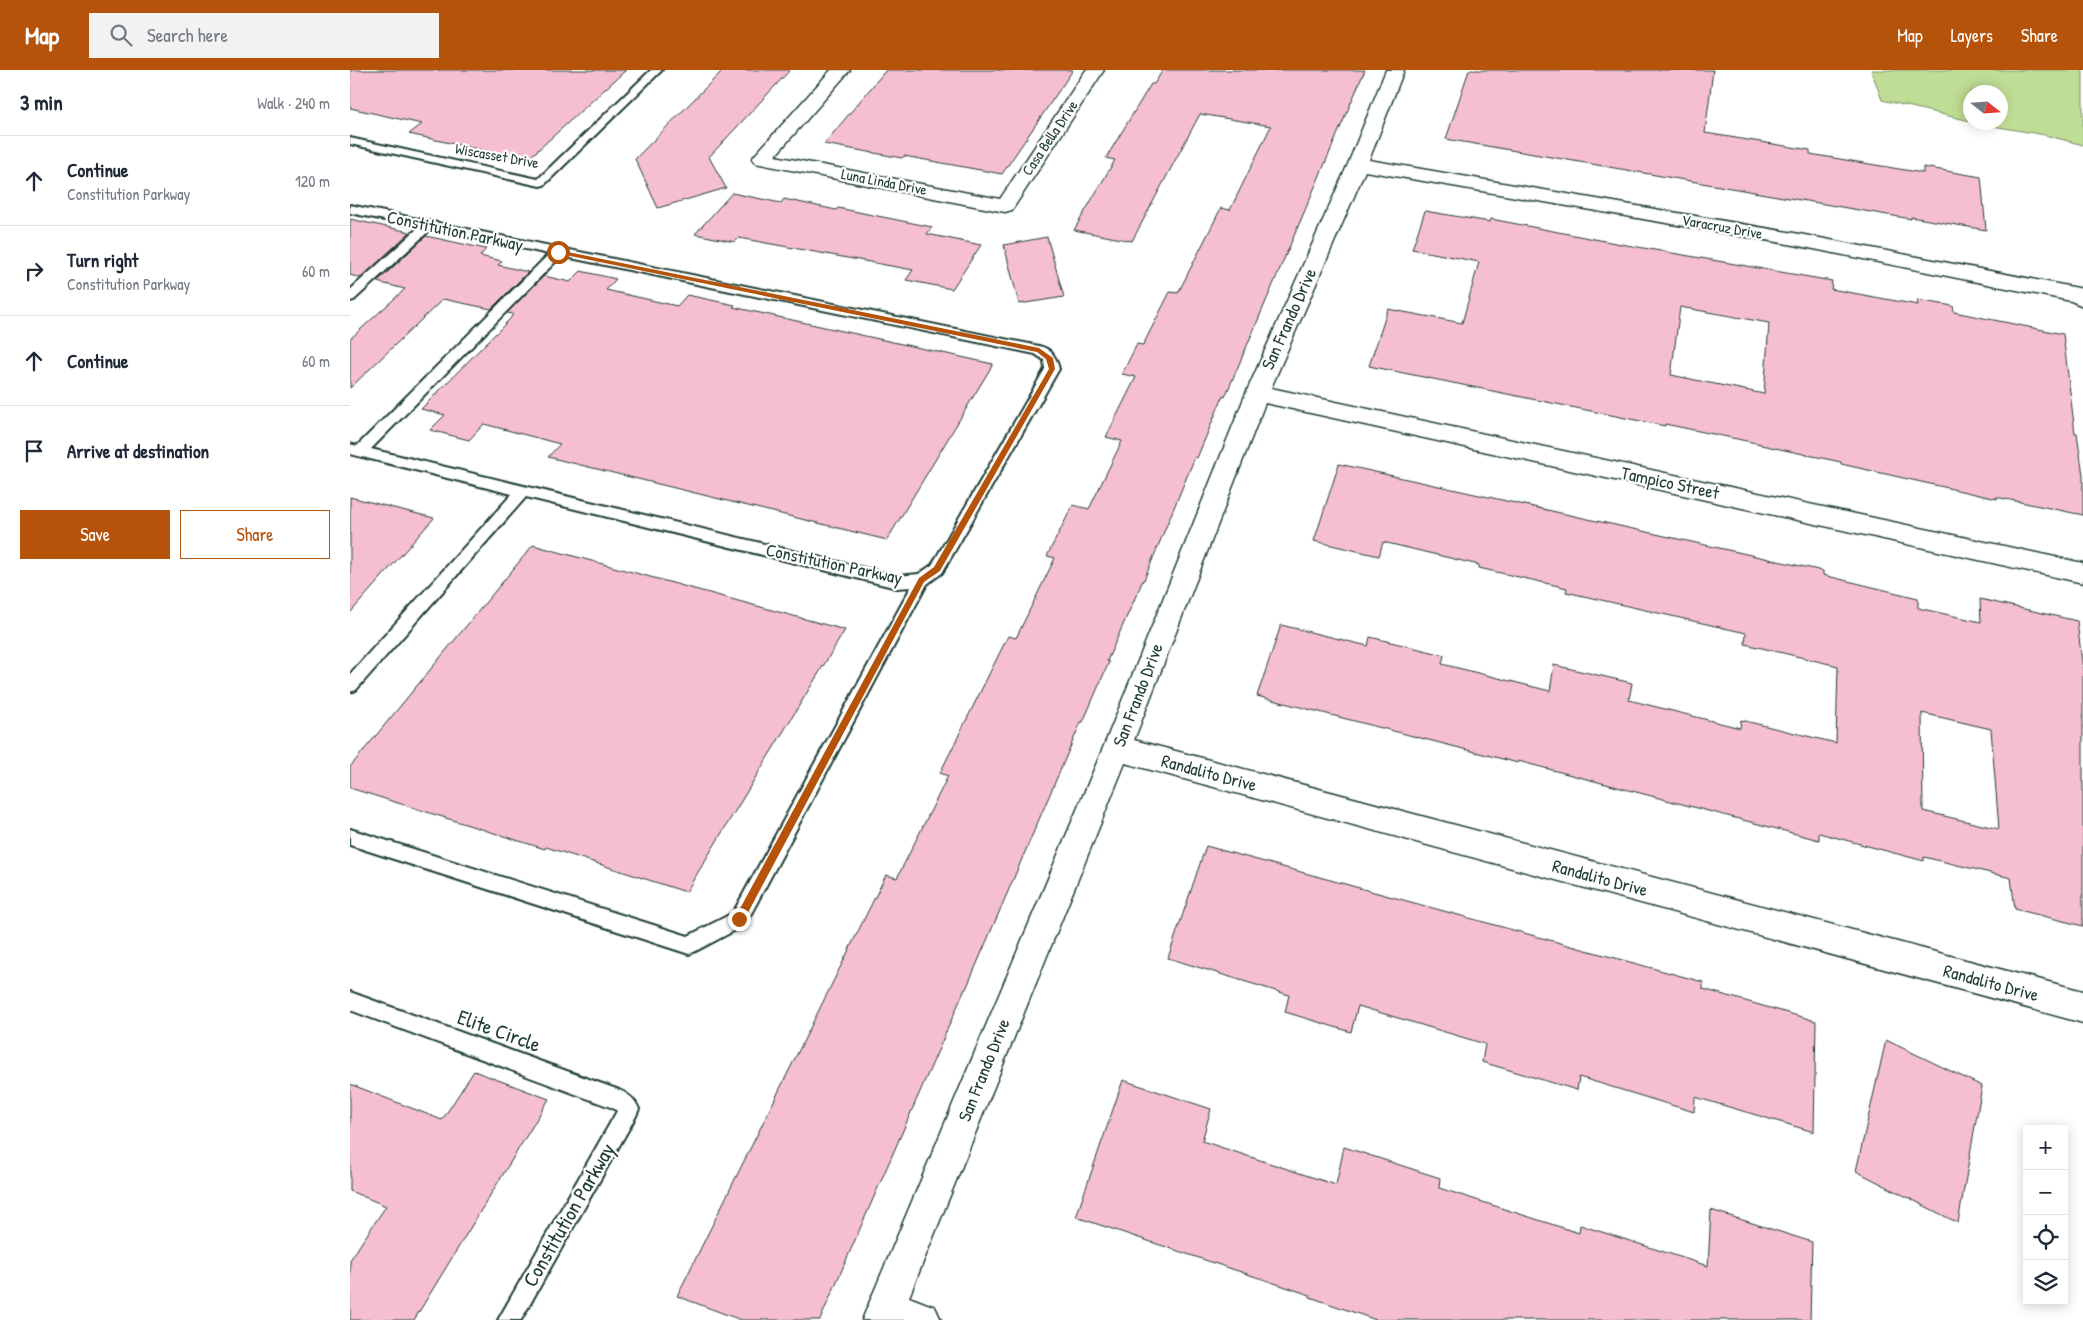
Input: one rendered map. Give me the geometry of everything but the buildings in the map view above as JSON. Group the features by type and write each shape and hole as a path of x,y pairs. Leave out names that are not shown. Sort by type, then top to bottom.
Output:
{"street":[{"name":"Luna Linda Drive","path":"841,70 762,159 1005,206"},
{"name":"Casa Bella Drive","path":"1005,206 1095,70"},
{"name":"San Frando Drive","path":"884,1313 1117,748 1257,393 1358,164 1395,70"},
{"name":"Varacruz Drive","path":"1358,164 1794,239 2078,295 2083,299"},
{"name":"Tampico Street","path":"1257,393 2083,573"},
{"name":"Randalito Drive","path":"1117,748 2083,1007"},
{"path":"884,1313 922,1320"}],"lane":[{"name":"Wiscasset Drive","path":"350,141 540,183 657,70"},
{"name":"Constitution Parkway","path":"350,209 1039,350 1050,358 1052,369 937,569 922,580 897,582 355,450"},
{"path":"350,296 428,225"},
{"path":"355,450 558,252"},
{"path":"350,685 523,491"},
{"path":"350,837 689,945 739,919 922,580"},
{"name":"Elite Circle","path":"350,1001 619,1100 629,1109"},
{"name":"Constitution Parkway","path":"509,1320 629,1109"}],"green space":[{"path":"1871,70 2083,70 2083,145 2045,135 2008,129 2008,85 1963,85 1963,119 1882,100"}],"route":[{"path":"558,252 1039,350 1050,358 1052,369 937,569 922,580 739,919"}]}
